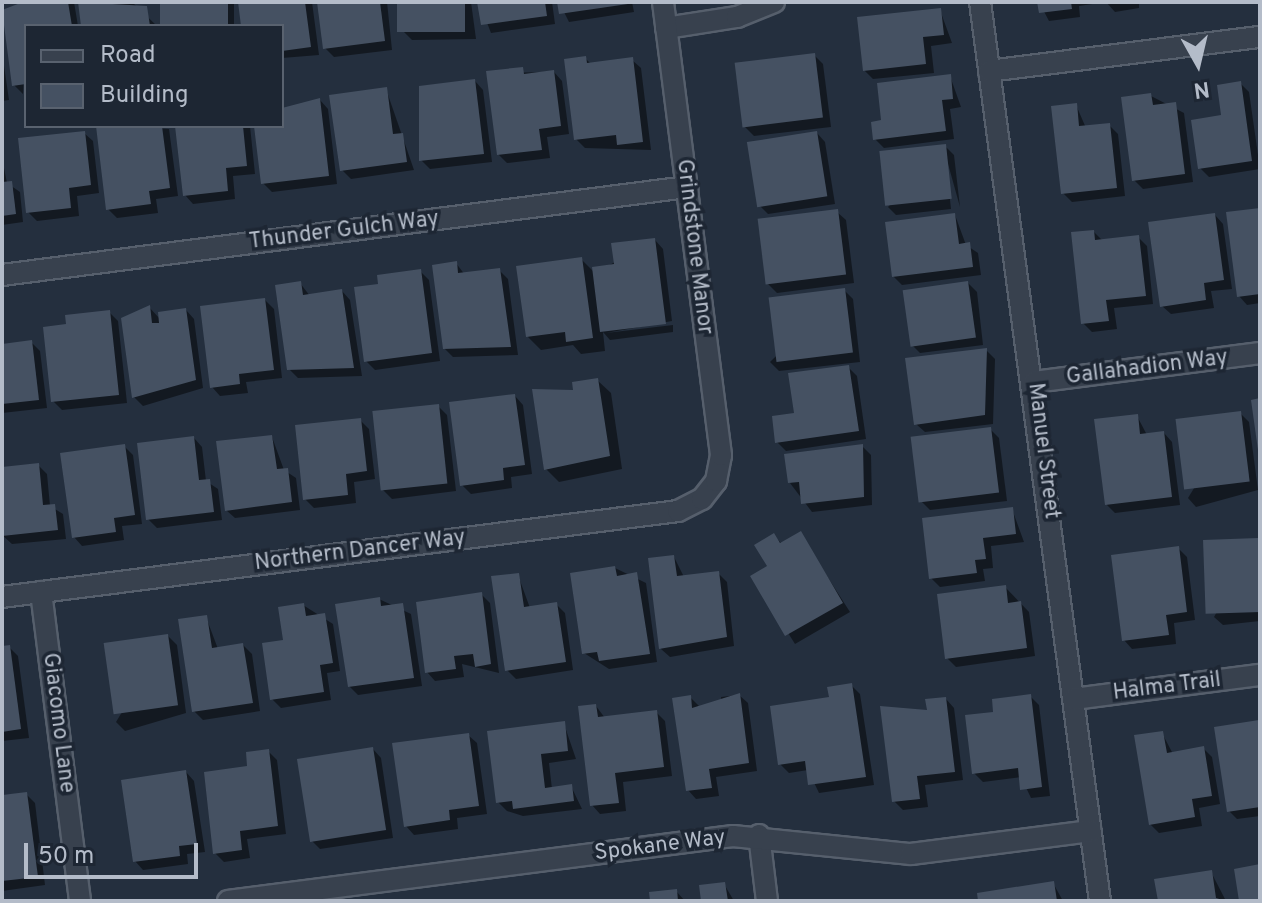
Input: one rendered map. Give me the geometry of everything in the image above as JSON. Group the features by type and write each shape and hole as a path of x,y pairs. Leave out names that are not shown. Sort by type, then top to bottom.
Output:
{"street":[{"name":"Grindstone Manor","path":"663,2 721,455 711,490"},
{"path":"666,28 737,17 774,2"},
{"name":"Manuel Street","path":"980,2 1034,382 1100,901"},
{"path":"989,71 1260,37"},
{"name":"Thunder Gulch Way","path":"2,275 687,187"},
{"name":"Gallahadion Way","path":"1034,382 1260,353"},
{"name":"Northern Dancer Way","path":"2,597 678,511 711,490"},
{"name":"Giacomo Lane","path":"41,592 80,901"},
{"name":"Halma Trail","path":"1074,699 1260,675"},
{"name":"Spokane Way","path":"228,901 759,835 911,854 1091,831"},
{"path":"759,835 767,901"}],"building":[{"path":"23,2 68,2 72,24 24,24 24,84 12,86 2,10"},
{"path":"78,2 147,6 150,24 81,24"},
{"path":"160,2 228,2 228,24 160,24"},
{"path":"238,2 305,2 311,47 284,51 284,24 241,24"},
{"path":"317,2 380,2 385,41 323,49"},
{"path":"397,2 465,2 465,32 397,32"},
{"path":"477,2 545,2 547,16 481,25"},
{"path":"557,2 628,2 628,4 559,14"},
{"path":"1037,2 1071,2 1072,9 1039,13"},
{"path":"941,8 944,35 923,37 926,64 863,71 857,17"},
{"path":"815,53 823,118 743,127 735,63"},
{"path":"586,56 587,63 633,57 643,142 617,145 616,135 574,140 564,59"},
{"path":"523,67 524,74 554,70 561,126 539,129 542,150 497,155 486,71"},
{"path":"951,74 953,99 942,100 946,131 873,140 871,122 881,120 877,83"},
{"path":"475,79 484,154 419,161 419,86"},
{"path":"1241,81 1252,161 1198,169 1191,120 1221,115 1217,85"},
{"path":"387,87 393,134 403,133 407,162 340,171 329,95"},
{"path":"1151,93 1153,105 1176,102 1185,174 1132,181 1121,97"},
{"path":"320,98 329,176 261,184 254,128 284,128 284,107"},
{"path":"1077,103 1079,126 1110,123 1117,188 1061,194 1051,106"},
{"path":"96,128 162,128 170,188 149,191 151,204 106,210"},
{"path":"175,128 243,128 247,166 226,168 228,191 183,196"},
{"path":"85,131 91,185 69,188 71,208 26,213 18,138"},
{"path":"817,131 827,196 757,207 747,142"},
{"path":"946,144 952,199 885,206 879,151"},
{"path":"12,181 16,214 2,216 2,182"},
{"path":"1260,208 1260,294 1237,297 1226,212"},
{"path":"838,209 846,275 766,284 758,219"},
{"path":"955,213 959,244 970,242 973,267 892,277 885,222"},
{"path":"1215,213 1224,280 1204,283 1206,300 1160,307 1148,222"},
{"path":"1094,230 1095,240 1139,235 1146,296 1106,300 1109,321 1081,324 1071,232"},
{"path":"655,238 666,324 600,332 592,267 614,264 611,243"},
{"path":"582,257 593,338 566,342 565,332 526,337 516,266"},
{"path":"457,261 458,273 500,268 511,347 443,349 432,265"},
{"path":"421,269 432,353 364,362 354,287 378,284 377,275"},
{"path":"301,281 303,295 342,289 354,368 287,370 275,285"},
{"path":"968,281 976,337 911,347 903,290"},
{"path":"845,288 853,353 776,362 769,297"},
{"path":"265,298 274,370 239,374 240,384 210,388 200,306"},
{"path":"150,305 152,323 159,323 158,312 186,308 196,380 132,398 121,318"},
{"path":"110,310 119,395 51,402 43,327 66,324 65,315"},
{"path":"32,340 39,400 2,404 2,344"},
{"path":"987,348 985,415 914,425 905,358"},
{"path":"849,365 859,431 775,443 772,416 794,413 788,373"},
{"path":"598,378 610,456 544,470 532,389 573,390 572,382"},
{"path":"515,394 525,465 503,468 504,480 460,486 449,402"},
{"path":"1260,398 1260,450 1258,450 1251,400"},
{"path":"439,404 447,484 381,491 372,411"},
{"path":"1241,411 1250,481 1184,490 1175,419"},
{"path":"1138,414 1140,434 1164,431 1172,497 1105,505 1094,419"},
{"path":"361,418 367,471 346,474 348,495 303,500 295,425"},
{"path":"991,427 999,493 919,502 911,437"},
{"path":"272,435 277,469 288,468 292,502 225,511 216,441"},
{"path":"194,436 199,480 210,479 214,512 146,520 137,443"},
{"path":"125,444 135,515 114,518 116,532 72,538 60,453"},
{"path":"863,444 864,497 801,504 799,482 788,483 784,454"},
{"path":"39,463 43,505 55,504 58,530 2,536 2,467"},
{"path":"1013,507 1016,534 983,538 986,559 975,560 977,573 929,579 922,518"},
{"path":"801,531 843,603 785,636 750,576 767,566 754,545 774,533 780,543"},
{"path":"1258,538 1260,612 1206,614 1203,540"},
{"path":"1179,546 1187,612 1166,615 1169,635 1122,641 1111,555"},
{"path":"674,555 677,576 719,571 727,637 659,649 648,558"},
{"path":"615,566 617,576 637,572 650,654 599,661 597,652 582,654 570,573"},
{"path":"519,573 524,607 557,602 566,662 505,671 491,576"},
{"path":"1006,585 1008,603 1021,601 1027,648 945,659 937,594"},
{"path":"482,592 491,664 475,667 473,654 454,656 456,669 425,673 416,602"},
{"path":"380,597 381,606 403,603 414,678 348,687 335,604"},
{"path":"304,603 306,616 325,613 333,663 320,665 324,692 270,700 262,643 283,640 278,607"},
{"path":"207,615 212,648 243,643 253,703 192,712 178,619"},
{"path":"168,634 178,705 114,714 104,643"},
{"path":"10,645 21,729 2,732 2,646"},
{"path":"852,683 866,777 808,785 805,761 778,765 770,706 829,697 827,687"},
{"path":"740,693 749,763 709,769 712,788 686,791 672,698 691,695 692,708"},
{"path":"1031,694 1042,787 1020,790 1018,768 972,774 965,715 993,712 992,699"},
{"path":"946,697 955,772 917,776 920,799 892,802 880,706 927,710 925,699"},
{"path":"596,704 598,717 657,710 664,767 615,773 619,803 590,806 578,706"},
{"path":"1259,720 1260,807 1227,812 1214,727"},
{"path":"565,721 568,751 541,754 545,788 572,784 574,801 513,809 512,801 496,803 487,731"},
{"path":"1163,731 1167,753 1204,746 1212,796 1192,799 1195,817 1149,825 1134,735"},
{"path":"469,733 479,806 449,810 450,820 404,827 392,743"},
{"path":"373,747 386,830 310,842 297,759"},
{"path":"269,749 278,826 240,831 242,850 213,854 204,772 247,766 246,752"},
{"path":"186,770 197,844 179,846 180,856 133,862 121,780"},
{"path":"27,792 38,877 2,881 2,795"},
{"path":"1260,864 1260,901 1239,901 1234,869"},
{"path":"1212,870 1216,898 1226,901 1158,901 1154,879"},
{"path":"1054,881 1057,901 978,901 977,893"},
{"path":"725,882 728,901 701,901 699,885"},
{"path":"677,889 678,901 650,901 649,892"}]}
